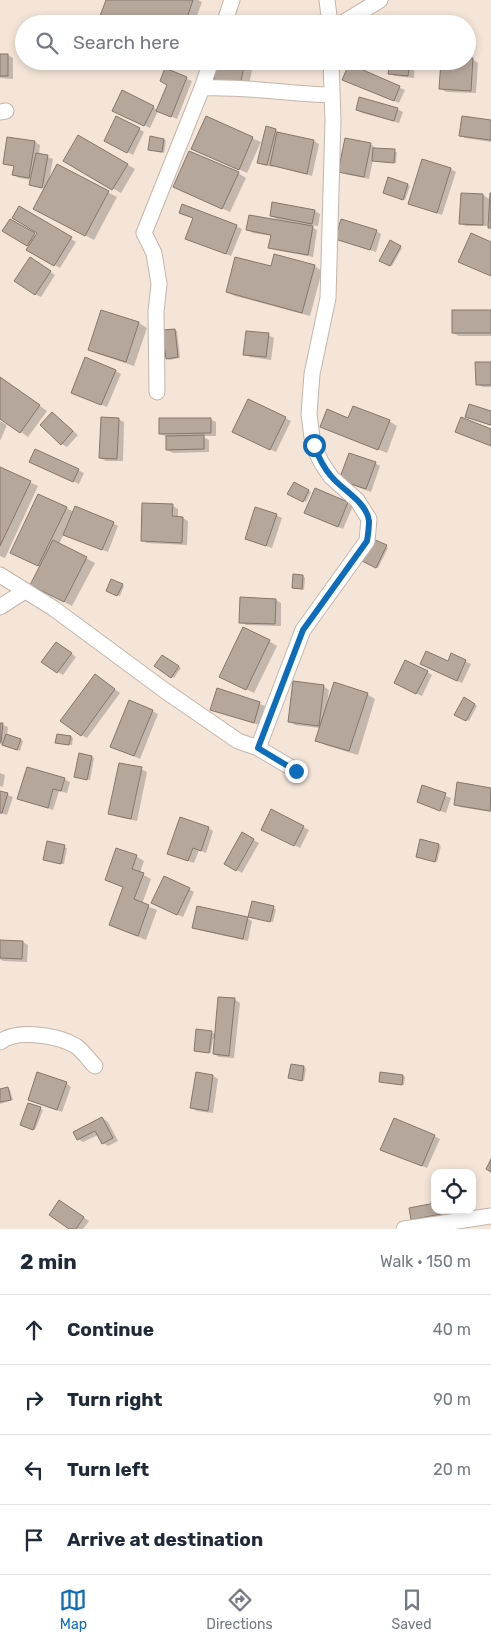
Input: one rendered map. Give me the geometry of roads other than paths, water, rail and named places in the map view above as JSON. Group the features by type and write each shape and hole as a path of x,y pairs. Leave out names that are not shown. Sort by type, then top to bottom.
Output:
{"street":[{"path":"227,15 232,0"},
{"path":"326,0 328,15"},
{"path":"356,15 380,0"},
{"path":"157,392 156,312 159,284 154,253 144,233 208,70"},
{"path":"258,748 303,630 367,541 369,528 369,519 365,511 331,477 321,462 314,445 309,414 312,374 328,298 333,139 331,70"},
{"path":"202,88 220,87 302,94 331,94"},
{"path":"0,575 53,608 164,690 238,740 258,748 296,771"},
{"path":"0,607 25,591"},
{"path":"0,1042 8,1036 23,1034 60,1041 78,1048 95,1066"},
{"path":"404,1229 475,1223 491,1216"}]}
